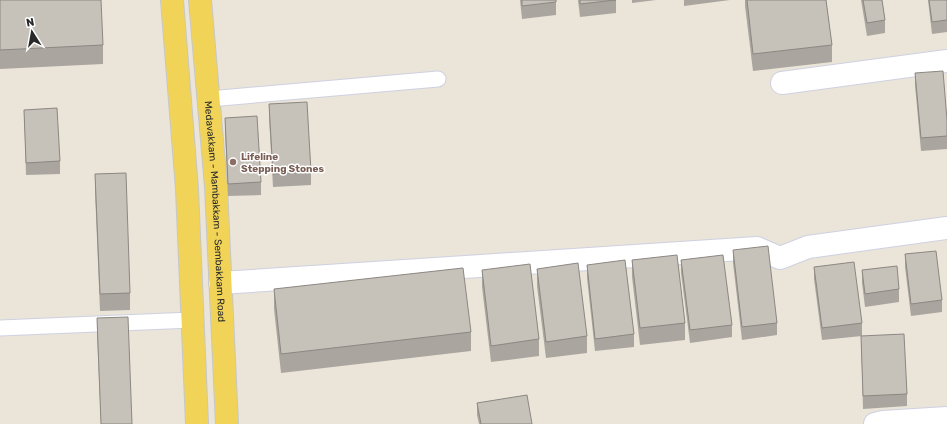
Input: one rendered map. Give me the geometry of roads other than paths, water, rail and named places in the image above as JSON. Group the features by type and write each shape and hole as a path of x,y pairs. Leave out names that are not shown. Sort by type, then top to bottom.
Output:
{"main road":[{"path":"172,0 187,189 197,424"},
{"name":"Medavakkam - Mambakkam - Sembakkam Road","path":"200,0 216,187 227,424"},
{"path":"187,189 216,187"}],"street":[{"path":"782,83 947,61"},
{"path":"220,283 757,248 780,258 808,246 947,228"},
{"path":"876,424 883,422 947,418"}],"lane":[{"path":"209,99 438,79"},
{"path":"0,328 192,320"}],"place":[{"name":"Lifeline Stepping Stones","path":"233,162"}]}
